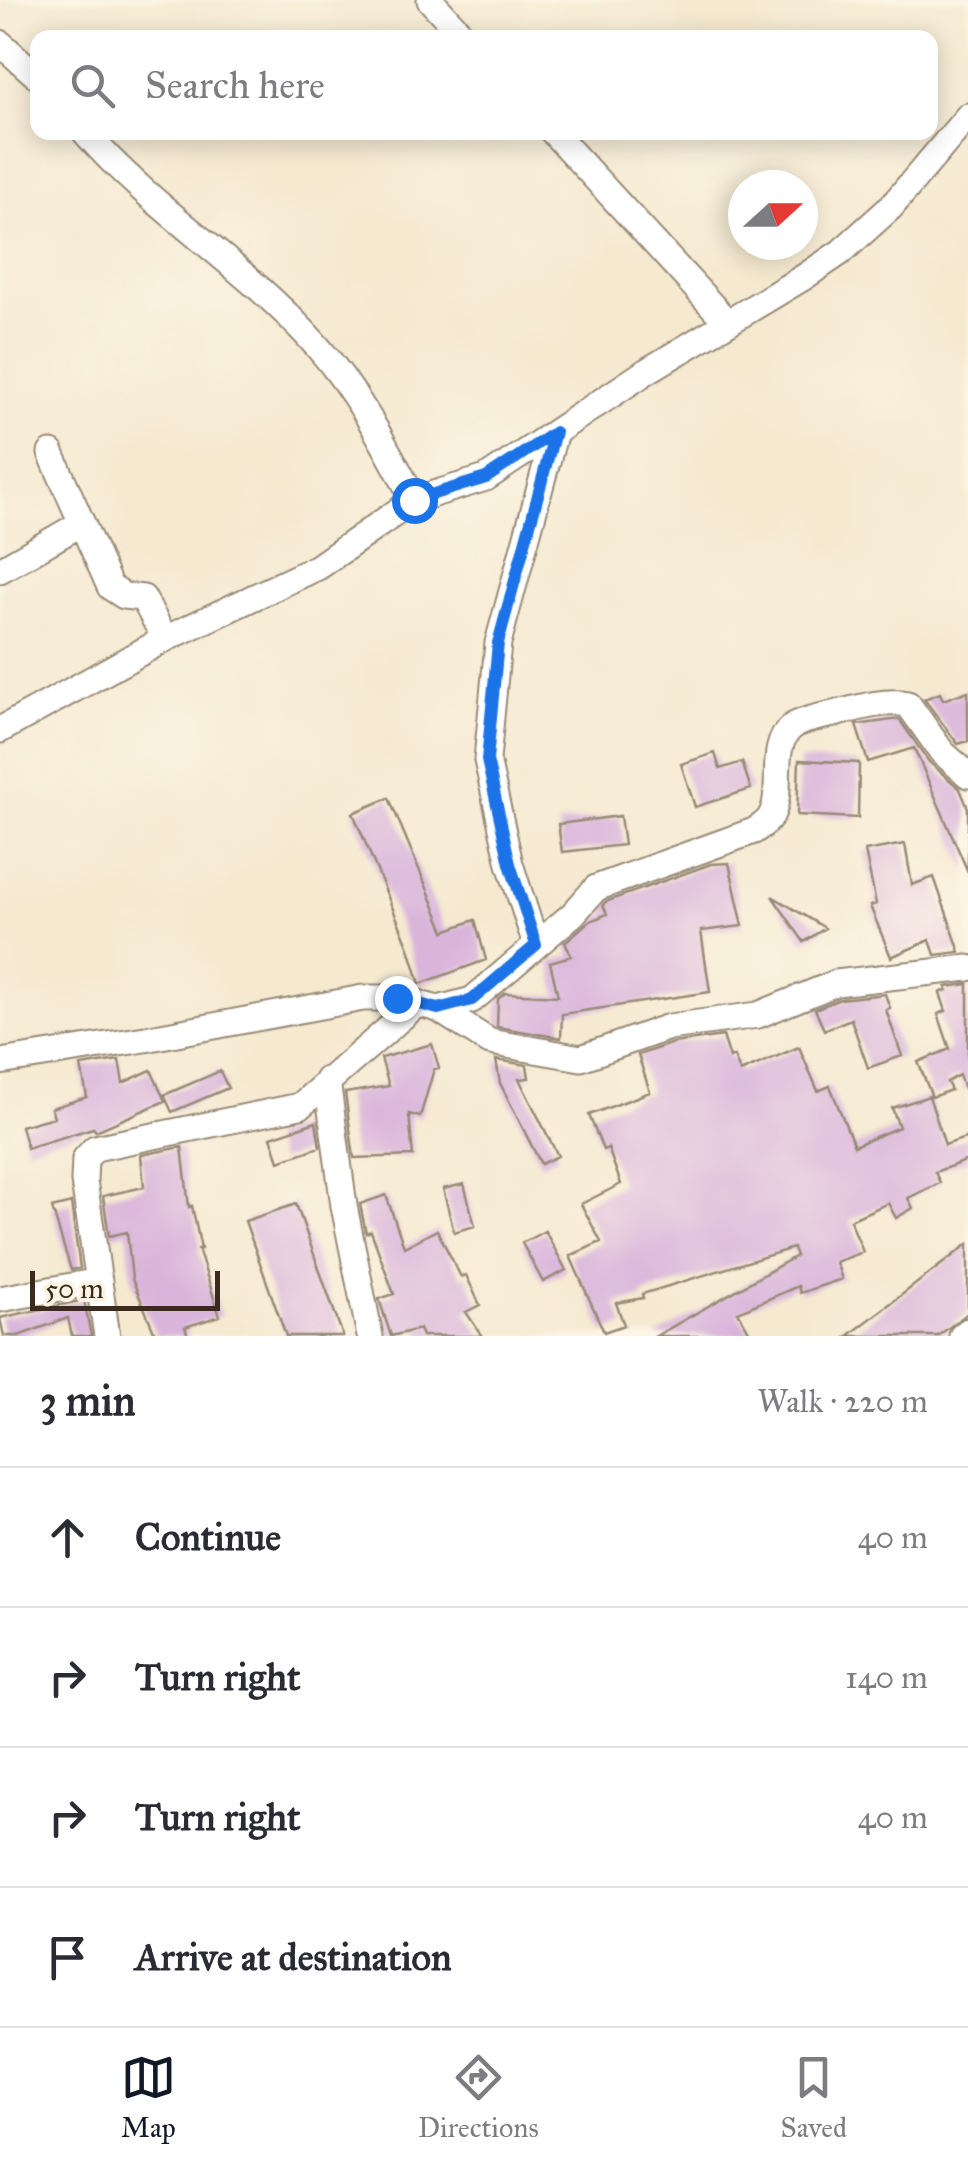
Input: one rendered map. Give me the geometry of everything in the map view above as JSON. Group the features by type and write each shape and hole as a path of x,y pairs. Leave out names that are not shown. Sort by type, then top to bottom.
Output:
{"street":[{"path":"430,0 458,30"},
{"path":"0,43 30,70"},
{"path":"0,730 165,638 318,567 414,500 486,478 841,252 959,141 968,116"},
{"path":"93,140 173,218 244,274 317,346 374,424 414,500"},
{"path":"560,140 728,322"},
{"path":"536,945 510,864 487,760 498,643 555,432"},
{"path":"51,453 110,587 124,596 143,598 165,638"},
{"path":"0,570 82,523"},
{"path":"106,1336 84,1181 85,1159 95,1148 294,1108 307,1102 326,1080 428,1006 472,1000 573,914 596,888 754,832 770,818 778,794 778,759 783,740 794,726 892,701 908,704 942,752 968,775"},
{"path":"0,1062 363,998 397,998 428,1006 490,1042 580,1058 670,1027 758,1015 836,983 968,968"},
{"path":"326,1080 344,1206 370,1336"},
{"path":"0,1299 99,1281"},
{"path":"962,1336 968,1330"}],"building":[{"path":"968,691 968,741 958,744 924,699 940,693 943,700"},
{"path":"899,719 929,762 960,789 968,808 968,872 914,748 868,762 856,725"},
{"path":"715,753 720,769 742,762 751,789 695,807 681,764"},
{"path":"799,760 859,763 858,818 797,815"},
{"path":"389,798 445,931 475,920 486,960 420,984 408,945 353,813"},
{"path":"620,816 624,845 562,852 558,824"},
{"path":"905,844 912,885 934,877 960,952 935,955 930,940 891,957 870,906 876,904 865,851"},
{"path":"729,863 743,926 701,931 710,992 562,1014 561,1038 497,1027 498,999 505,993 558,996 550,962 571,956 565,942 588,922 607,914 605,902 711,864"},
{"path":"772,896 825,928 804,942"},
{"path":"968,984 968,1090 965,1091 959,1075 947,1082 951,1090 932,1097 918,1062 950,1049 938,1014 946,1011 940,993 946,987"},
{"path":"885,994 890,1008 886,1010 902,1056 868,1068 851,1019 824,1030 815,1009 840,999"},
{"path":"723,1036 730,1058 734,1056 740,1072 799,1047 818,1091 830,1086 854,1146 899,1127 892,1108 929,1096 945,1145 968,1137 968,1160 935,1172 940,1183 908,1198 913,1208 896,1218 888,1203 850,1220 863,1252 836,1262 842,1279 800,1293 798,1286 738,1312 752,1336 656,1336 796,1256 793,1248 642,1294 643,1298 616,1303 624,1325 604,1332 570,1256 601,1242 581,1204 621,1184 608,1148 603,1150 589,1115 650,1092 638,1055 673,1043"},
{"path":"432,1044 439,1068 434,1069 420,1117 409,1114 413,1156 354,1158 345,1093 389,1086 381,1058"},
{"path":"119,1060 123,1083 151,1070 165,1101 96,1131 93,1128 27,1148 21,1126 54,1117 51,1108 87,1097 81,1066"},
{"path":"496,1060 527,1065 529,1078 519,1079 558,1156 541,1164 500,1083"},
{"path":"220,1071 228,1088 172,1112 164,1095"},
{"path":"316,1122 320,1147 279,1161 271,1137"},
{"path":"182,1147 198,1249 220,1316 185,1327 188,1336 156,1336 132,1279 127,1232 109,1236 103,1196 144,1187 141,1155"},
{"path":"464,1184 475,1226 454,1232 443,1189"},
{"path":"386,1195 404,1247 437,1230 480,1305 466,1312 482,1336 422,1336 419,1329 391,1336 379,1299 394,1294 371,1231 366,1233 360,1204"},
{"path":"71,1203 80,1268 71,1270 52,1208"},
{"path":"296,1204 343,1336 286,1336 245,1221"},
{"path":"545,1231 566,1270 543,1282 522,1243"},
{"path":"968,1244 968,1313 938,1336 848,1336"},
{"path":"84,1300 91,1336 72,1336 68,1318 18,1336 4,1336 0,1318"}],"route":[{"path":"397,998 438,1009 472,1000 536,945 510,864 487,760 498,643 555,432 486,478 414,500"}]}
